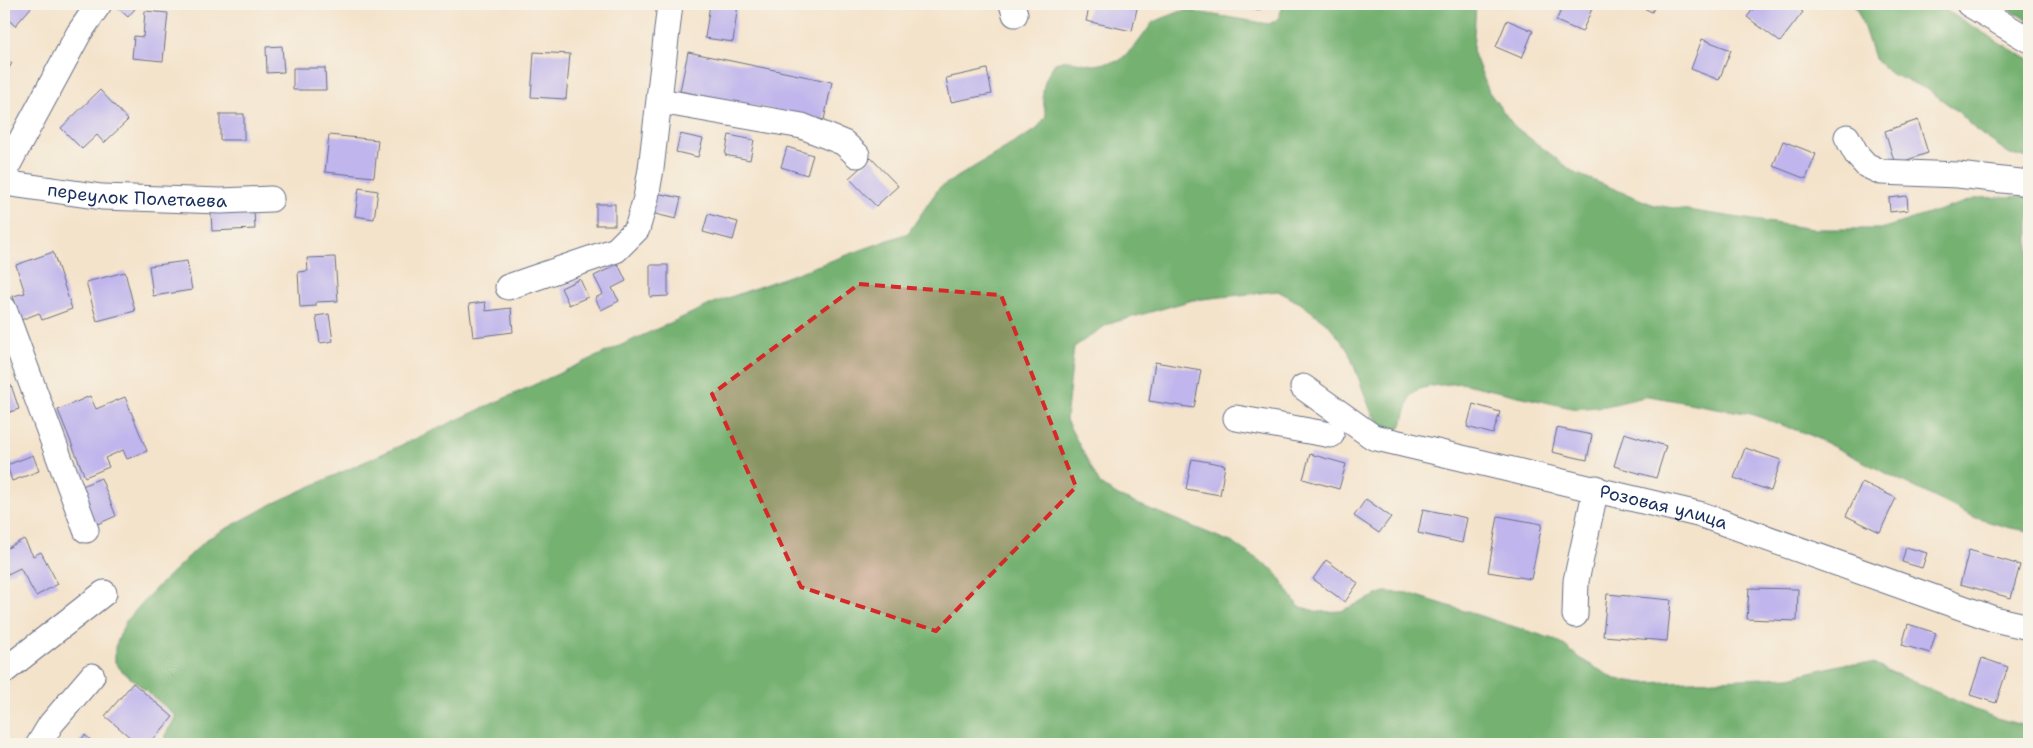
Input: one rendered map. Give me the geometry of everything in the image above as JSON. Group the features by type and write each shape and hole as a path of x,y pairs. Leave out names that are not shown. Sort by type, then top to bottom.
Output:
{"street":[{"path":"4,172 79,33 99,4"},
{"path":"508,287 616,250 637,228 648,188 660,101 670,4"},
{"path":"1969,4 2029,40"},
{"path":"660,101 802,126 844,143 857,155"},
{"path":"1847,137 1857,155 1866,165 1881,172 1958,175 2029,183"},
{"name":"переулок Полетаева","path":"4,183 102,197 221,201 271,199"},
{"path":"4,309 86,530"},
{"name":"Розовая улица","path":"1303,387 1373,437 1596,488 1702,515 1994,619 2029,627"},
{"path":"1236,418 1331,435 1373,437"},
{"path":"1278,444 1331,435"},
{"path":"1575,615 1576,580 1596,488"},
{"path":"4,671 104,593"},
{"path":"39,744 55,718 92,676"}],"highlighted area":[{"path":"859,284 1001,295 1076,487 936,631 801,587 712,394"}],"green space":[{"path":"1284,4 1476,4 1473,51 1489,92 1514,126 1575,173 1654,205 1813,229 1881,229 1978,198 2029,196 2029,531 2010,528 1976,518 1810,435 1751,414 1649,396 1606,406 1576,409 1461,383 1432,386 1419,389 1410,396 1402,425 1397,430 1391,429 1382,426 1372,414 1348,350 1329,325 1303,305 1278,291 1193,300 1108,324 1074,347 1066,420 1100,484 1118,496 1233,543 1275,571 1298,606 1319,612 1341,611 1384,592 1408,593 1553,639 1579,658 1615,679 1643,683 1790,677 1844,664 1873,664 1993,717 2029,727 2029,744 164,744 165,735 175,715 121,670 115,662 115,647 126,621 155,589 207,539 274,503 714,303 908,233 939,188 1037,129 1046,116 1043,88 1055,63 1066,60 1093,65 1119,61 1137,44 1153,22 1184,10 1269,24 1278,19"},
{"path":"1854,4 1935,4 2029,60 2029,158 2010,154 1981,134 1956,110 1927,89 1891,74 1874,58"},
{"path":"2000,4 2029,4 2029,21"}],"building":[{"path":"4,4 34,4 15,26 9,20 4,26"},
{"path":"121,4 139,4 128,17 118,8"},
{"path":"710,4 738,4 733,42 705,38"},
{"path":"824,4 855,4 855,5 825,9"},
{"path":"1090,4 1138,4 1132,31 1086,21"},
{"path":"1236,4 1261,4 1260,10"},
{"path":"1564,4 1594,4 1582,32 1556,21"},
{"path":"1635,4 1656,4 1652,12"},
{"path":"1757,4 1792,4 1803,12 1780,42 1747,17"},
{"path":"145,11 168,13 163,61 132,58 134,36 143,37"},
{"path":"1507,20 1533,31 1522,58 1496,47"},
{"path":"1702,39 1731,50 1719,80 1691,69"},
{"path":"282,46 284,72 267,73 266,47"},
{"path":"534,52 570,54 566,99 531,97"},
{"path":"688,52 832,82 824,120 680,91"},
{"path":"4,58 12,63 4,76"},
{"path":"293,68 325,68 326,90 293,90"},
{"path":"987,69 992,94 951,102 946,78"},
{"path":"100,90 128,120 104,143 97,135 82,149 61,128"},
{"path":"220,114 244,114 244,140 220,140"},
{"path":"1918,120 1928,153 1895,164 1885,131"},
{"path":"680,134 703,139 698,157 676,152"},
{"path":"329,135 378,140 374,177 325,172"},
{"path":"729,135 754,140 750,160 725,155"},
{"path":"1783,141 1816,154 1806,179 1773,166"},
{"path":"787,147 813,155 807,175 781,167"},
{"path":"871,158 898,186 876,206 849,178"},
{"path":"359,188 378,191 374,219 355,216"},
{"path":"656,193 681,198 676,219 651,213"},
{"path":"1907,196 1908,210 1890,212 1889,198"},
{"path":"596,204 615,204 615,225 596,225"},
{"path":"254,211 255,229 212,231 211,213"},
{"path":"708,214 738,222 733,240 703,232"},
{"path":"53,252 72,309 42,320 39,313 21,320 13,296 25,293 16,265"},
{"path":"335,257 338,301 316,302 316,306 300,307 298,272 308,271 307,258"},
{"path":"187,261 192,290 153,296 149,266"},
{"path":"618,264 626,281 612,288 619,301 601,310 595,298 603,294 594,276"},
{"path":"650,265 668,265 668,296 650,297"},
{"path":"125,272 135,311 97,321 86,282"},
{"path":"580,279 588,297 569,305 561,288"},
{"path":"485,302 486,311 511,308 513,332 473,337 469,304"},
{"path":"329,314 333,341 320,343 316,316"},
{"path":"1155,362 1201,370 1194,408 1149,401"},
{"path":"11,385 19,409 4,414 4,388"},
{"path":"90,396 96,409 125,397 147,451 127,459 123,450 105,458 109,467 85,477 58,410"},
{"path":"1473,404 1500,412 1493,434 1467,427"},
{"path":"1557,428 1592,435 1587,460 1552,452"},
{"path":"1624,433 1666,446 1656,478 1614,466"},
{"path":"1745,448 1781,460 1771,491 1734,478"},
{"path":"1310,454 1346,464 1339,489 1303,479"},
{"path":"33,455 39,471 12,481 7,465"},
{"path":"1192,459 1225,465 1220,495 1186,489"},
{"path":"101,478 116,516 95,525 80,487"},
{"path":"1862,482 1896,498 1880,532 1846,516"},
{"path":"1366,499 1391,517 1379,533 1354,516"},
{"path":"1423,509 1467,518 1462,543 1418,533"},
{"path":"1498,516 1542,524 1531,579 1488,572"},
{"path":"24,539 33,556 41,552 58,584 36,596 20,568 8,574 4,566 4,550"},
{"path":"1906,547 1927,553 1922,568 1902,562"},
{"path":"1969,550 2020,565 2011,598 1960,584"},
{"path":"1326,560 1358,583 1345,602 1313,579"},
{"path":"1749,588 1798,589 1797,621 1747,619"},
{"path":"1607,594 1671,600 1667,641 1603,636"},
{"path":"1908,624 1936,633 1930,653 1902,645"},
{"path":"1982,658 2008,667 1996,703 1970,695"},
{"path":"133,683 173,717 149,744 138,744 105,716"},
{"path":"85,735 95,744 77,744"}]}
